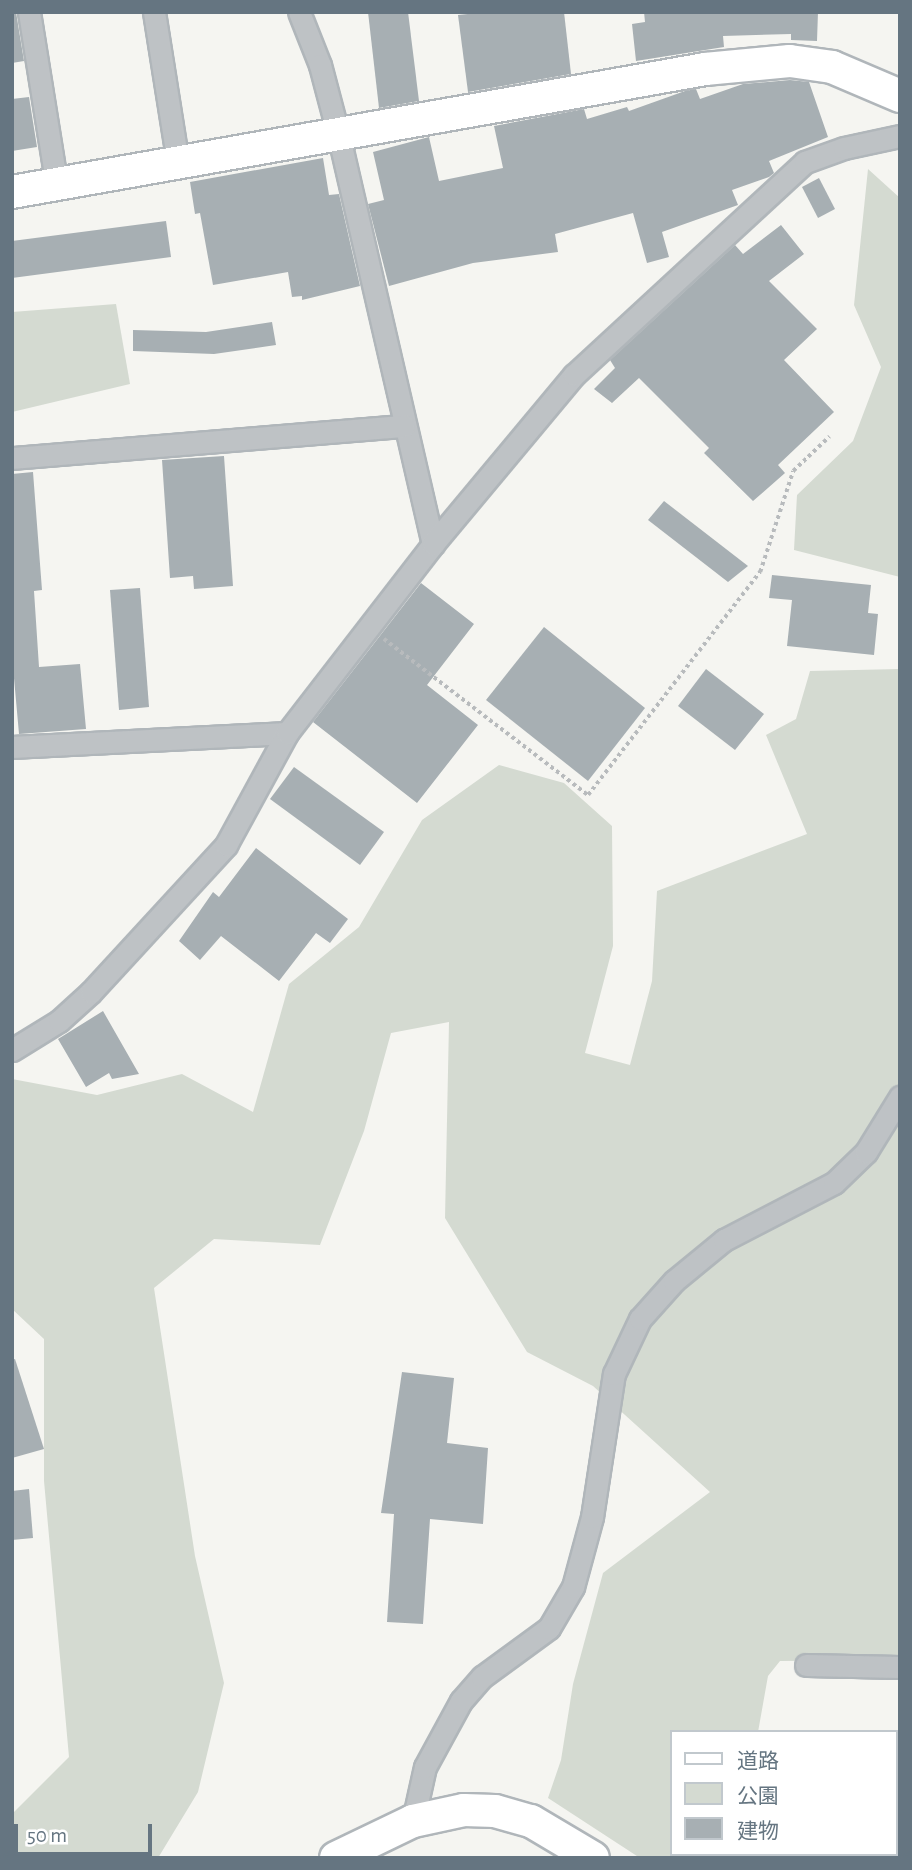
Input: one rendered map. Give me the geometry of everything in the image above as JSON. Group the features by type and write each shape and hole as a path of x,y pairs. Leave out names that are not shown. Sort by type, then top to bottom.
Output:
{"street":[{"path":"29,12 57,186"},
{"path":"154,12 178,164"},
{"path":"299,12 320,65 340,137 433,544"},
{"path":"12,192 340,137 705,69 790,61 832,67 900,96"},
{"path":"12,1050 59,1021 91,992 226,845 287,733 433,544 574,375 806,162 844,148 900,135"},
{"path":"12,458 404,426"},
{"path":"12,747 287,733"},
{"path":"413,1821 425,1768 461,1701 482,1677 549,1628 569,1595 593,1517 614,1374 640,1319 674,1281 724,1240 834,1183 866,1152 900,1097"},
{"path":"806,1665 900,1667"},
{"path":"336,1858 413,1821 464,1810 495,1811 553,1831 593,1858"}],"path":[{"path":"369,627 588,795 760,572 793,471 829,437"}],"green space":[{"path":"868,169 900,198 900,577 794,550 797,495 853,441 881,367 854,305"},
{"path":"116,304 130,384 12,412 12,312"},
{"path":"900,669 900,1660 780,1661 768,1676 758,1730 670,1730 670,1856 898,1856 898,1816 900,1858 640,1858 548,1798 561,1760 573,1684 603,1573 710,1492 593,1386 527,1352 445,1218 449,1022 391,1033 364,1131 320,1245 214,1239 154,1288 195,1556 224,1683 198,1792 158,1858 12,1858 12,1814 69,1757 44,1481 44,1339 12,1309 12,1079 97,1095 182,1074 253,1112 289,984 359,927 422,820 499,765 564,783 612,826 613,946 585,1053 630,1065 652,981 657,891 807,834 766,735 796,719 810,671"}],"building":[{"path":"12,12 16,12 24,61 12,63"},
{"path":"368,12 408,12 419,101 379,108"},
{"path":"487,12 564,12 571,74 468,92 458,15"},
{"path":"644,12 818,12 817,41 791,40 791,34 723,36 724,47 636,61 632,24 645,22"},
{"path":"790,80 809,82 828,137 769,161 774,173 769,177 732,190 738,205 662,232 669,257 647,263 633,213 555,234 558,252 473,263 389,286 368,204 384,200 373,152 429,137 439,181 503,168 494,126 584,109 587,119 627,107 629,111 685,91 696,89 700,99 743,84"},
{"path":"29,97 37,147 12,151 12,99"},
{"path":"323,158 329,195 339,194 360,286 302,300 302,296 292,297 288,272 213,285 200,213 195,214 190,182"},
{"path":"819,178 835,209 818,218 802,187"},
{"path":"166,221 171,257 12,278 12,241"},
{"path":"781,225 804,254 769,281 817,329 784,360 834,412 778,465 785,473 753,501 704,453 709,448 639,378 612,403 594,389 615,368 610,360 735,245 743,254"},
{"path":"272,322 276,345 214,354 133,351 133,330 206,332"},
{"path":"224,456 233,586 194,589 193,576 170,578 162,460"},
{"path":"33,472 42,590 34,591 39,667 80,664 86,729 19,734 13,667 12,474"},
{"path":"664,501 748,566 728,582 648,520"},
{"path":"772,575 871,585 868,613 878,614 874,655 787,646 792,600 769,598"},
{"path":"421,583 474,624 427,685 478,725 417,803 313,722"},
{"path":"140,588 149,707 119,710 110,590"},
{"path":"544,627 645,708 588,781 486,700"},
{"path":"706,669 764,714 735,750 678,706"},
{"path":"294,767 384,832 360,865 270,799"},
{"path":"256,848 348,919 330,943 316,933 279,981 221,936 200,960 179,941 213,892 219,897"},
{"path":"103,1011 139,1074 112,1079 109,1073 86,1087 58,1039"},
{"path":"15,1359 44,1449 12,1458 12,1360"},
{"path":"402,1372 454,1378 447,1443 488,1448 483,1524 430,1519 423,1624 387,1622 394,1514 381,1513"},
{"path":"29,1489 33,1538 12,1540 12,1491"}]}
